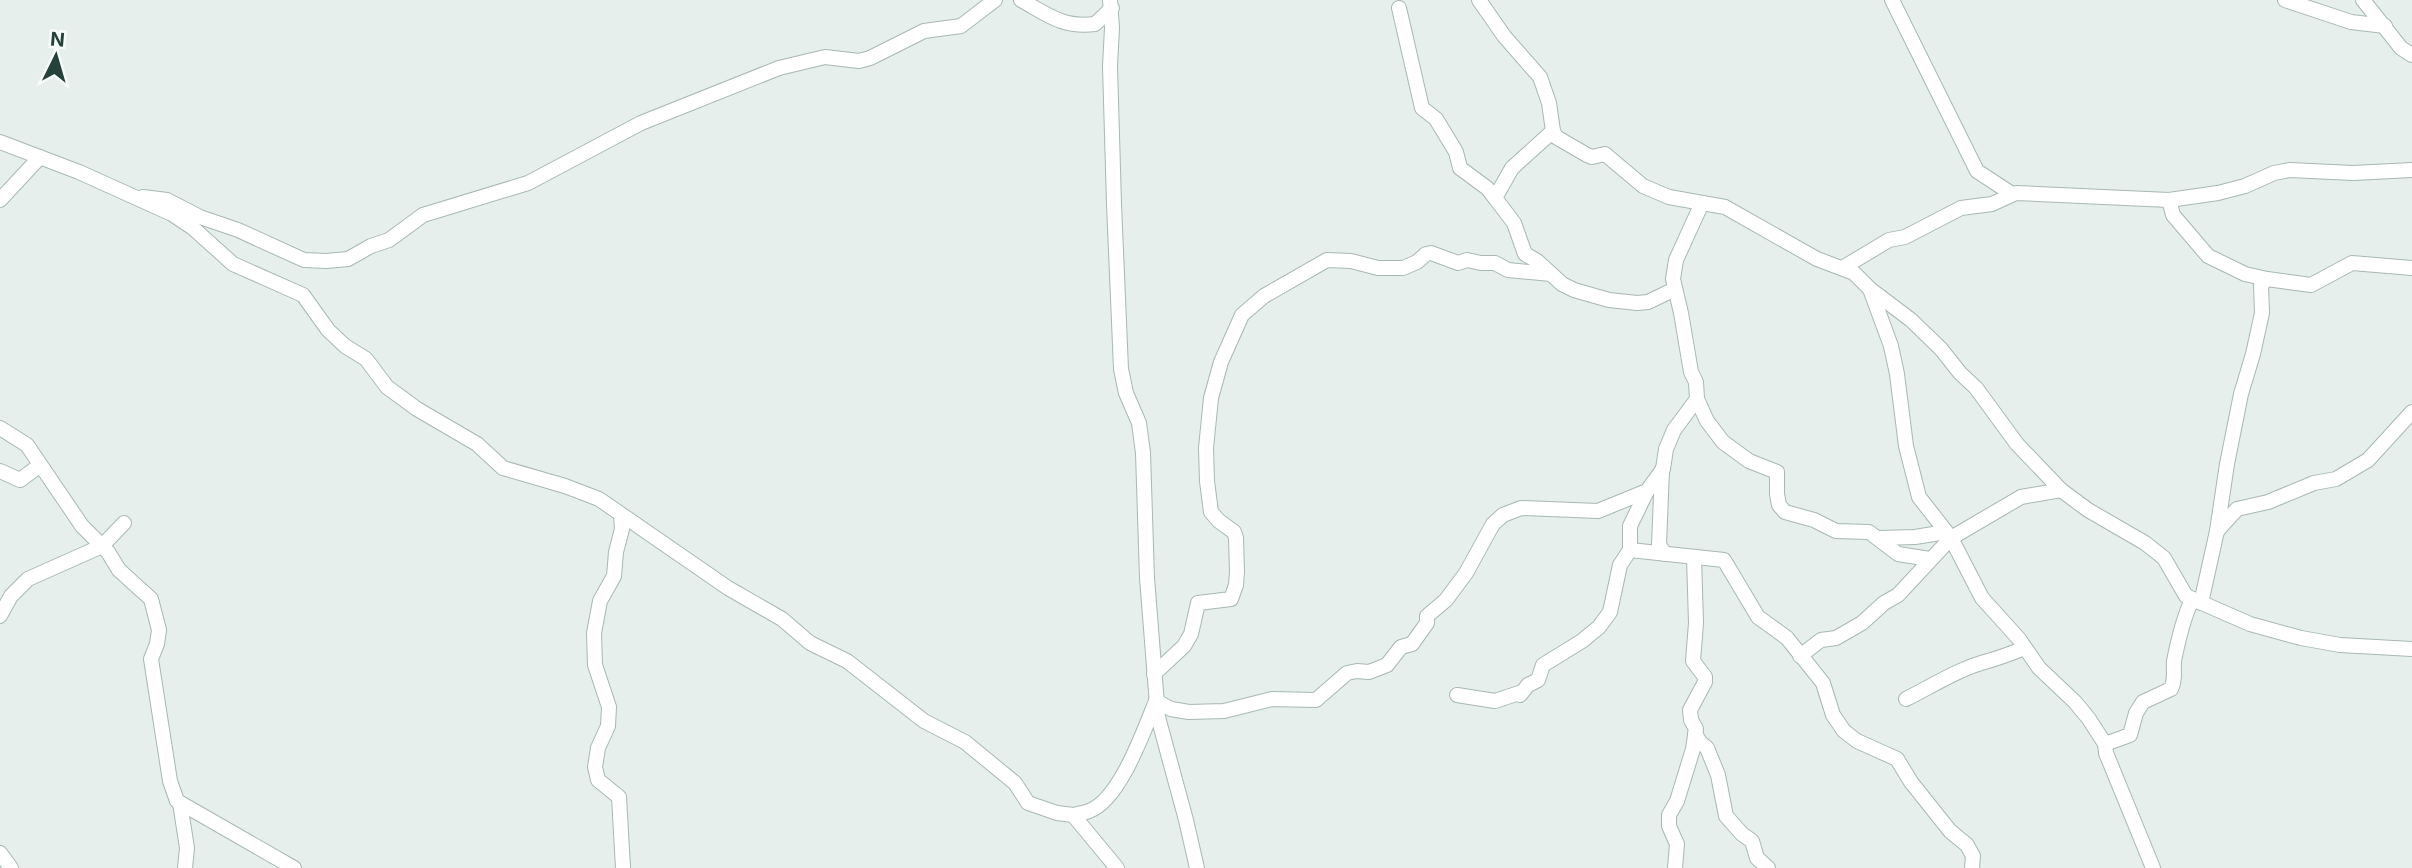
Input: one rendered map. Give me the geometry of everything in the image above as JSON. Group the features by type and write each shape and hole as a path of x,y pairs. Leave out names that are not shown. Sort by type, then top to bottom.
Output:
{"street":[{"path":"133,197 167,200 200,217 238,230 304,260 348,259 371,246 390,240 423,215 528,183 641,123 779,68 825,57 859,61 870,58 924,31 961,26 995,0"},
{"path":"1021,0 1060,22 1075,25 1095,24 1111,4"},
{"path":"1479,0 1504,36 1540,76 1549,103 1553,131 1562,142 1592,157 1605,154 1643,186 1669,197 1725,207 1817,259 1854,272 1870,289 1900,310 1941,349 1983,396 2017,444 2061,489 2088,510 2145,543 2164,558 2186,596 2264,629 2318,642 2412,649"},
{"path":"1892,0 1977,171 2012,194"},
{"path":"2285,0 2351,22 2385,26"},
{"path":"2363,0 2401,48 2412,55"},
{"path":"1111,4 1113,177 1120,357 1123,384 1139,423 1143,453 1147,578 1156,701 1197,868"},
{"path":"1399,8 1422,109 1436,119 1456,152 1460,168 1487,188 1514,223 1525,254 1574,290 1628,303 1647,302 1675,289"},
{"path":"1495,198 1512,168 1553,131"},
{"path":"0,142 79,172 185,222 239,267 303,295 328,330 345,346 366,359 387,387 417,409 477,444 503,468 598,499 728,588 782,619 810,643 847,661 924,721 965,742 1015,783 1028,803 1057,813 1073,815 1091,811 1110,794 1128,767 1156,701"},
{"path":"0,200 40,158"},
{"path":"1844,267 1889,240 1905,237 1961,208 1992,204 2022,192 2169,200 2218,193 2290,170 2353,173 2412,170"},
{"path":"2169,200 2173,215 2208,256 2245,274 2311,285 2352,263 2412,268"},
{"path":"1703,203 1676,260 1673,279 1691,372 1696,382 1697,399 1707,421 1723,442 1749,461 1777,472 1779,505 1785,512 1814,520 1836,531 1862,530 1879,538 1903,556 1930,559"},
{"path":"1154,674 1184,646 1191,634 1198,603 1231,599 1236,585 1237,538 1234,532 1211,512 1206,456 1211,398 1221,362 1242,316 1264,296 1327,260 1351,261 1378,268 1403,268 1431,253 1458,263 1467,260 1495,263 1508,270 1551,274"},
{"path":"2105,744 2130,735 2136,713 2143,702 2171,689 2174,683 2176,653 2187,610 2197,601 2217,531 2227,464 2262,313 2261,285 2267,279"},
{"path":"1870,289 1891,346 1906,446 1915,486 1924,506 1948,535 1982,598 2039,668 2090,719 2105,744 2106,753 2153,868"},
{"path":"1665,554 1658,545 1662,469 1666,449 1674,430 1697,399"},
{"path":"2217,531 2237,509 2268,502 2315,483 2336,479 2368,460 2412,412"},
{"path":"0,428 27,445 82,526 102,546 119,570 151,599 159,630 158,644 151,659 174,795 180,803 294,868"},
{"path":"0,471 20,480 39,466"},
{"path":"1457,695 1495,701 1519,692 1520,695 1528,685 1538,680 1544,665 1582,641 1604,620 1612,607 1620,565 1630,550 1630,526 1647,491 1662,469"},
{"path":"1879,538 1948,535 2021,497 2061,489"},
{"path":"1156,701 1171,709 1189,712 1224,711 1272,699 1316,700 1346,673 1369,672 1381,668 1387,665 1401,647 1412,644 1427,623 1427,617 1446,600 1466,573 1493,524 1503,515 1521,508 1598,511 1647,491"},
{"path":"621,516 622,529 615,552 614,576 600,601 594,633 595,665 609,708 608,726 598,748 595,767 598,780 620,797 623,868"},
{"path":"0,616 11,596 28,579 102,546 124,523"},
{"path":"1800,656 1821,640 1836,638 1862,624 1884,603 1898,595 1948,535"},
{"path":"1630,550 1724,560 1758,617 1787,639 1822,683 1833,715 1844,731 1857,741 1897,759 1911,782 1950,831 1967,845 1973,856 1972,868"},
{"path":"1675,868 1677,844 1669,826 1669,815 1677,801 1691,756 1696,729 1690,710 1705,682 1705,677 1693,661 1696,623 1694,557"},
{"path":"1906,699 1978,665 2002,659 2024,648"},
{"path":"1695,734 1707,748 1718,775 1726,816 1741,834 1752,841 1755,854 1768,868"},
{"path":"180,803 187,848 185,868"},
{"path":"1073,815 1117,868"},
{"path":"0,853 11,868"}]}
